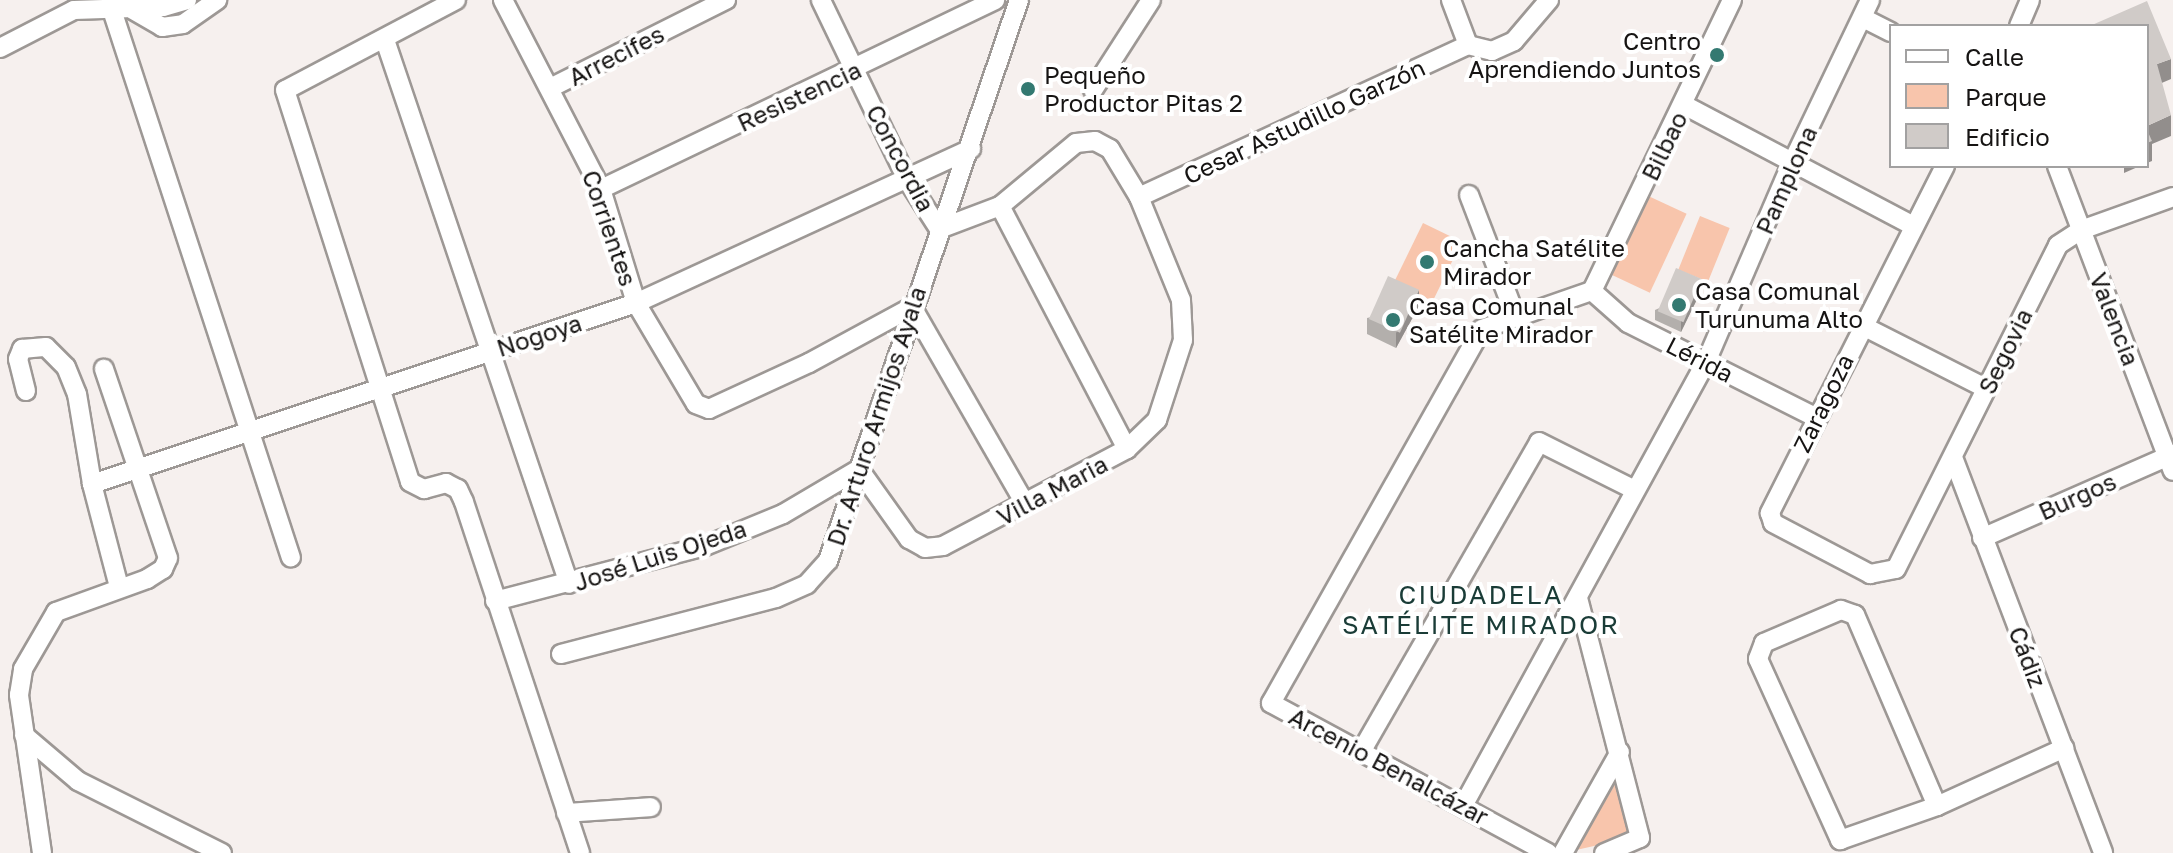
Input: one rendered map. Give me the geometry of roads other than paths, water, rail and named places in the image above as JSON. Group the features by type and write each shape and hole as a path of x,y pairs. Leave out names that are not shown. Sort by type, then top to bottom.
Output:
{"street":[{"path":"0,48 74,10 133,10 187,0"},
{"path":"133,10 162,27 183,24 217,0"},
{"path":"456,0 285,90 410,482 424,489 446,483 458,489 580,853"},
{"name":"Corrientes","path":"503,0 601,189 636,303 702,409 809,363 912,307"},
{"name":"Arrecifes","path":"550,88 726,0"},
{"name":"Concordia","path":"821,0 907,179 939,229"},
{"name":"Resistencia","path":"601,189 995,0"},
{"name":"Dr. Arturo Armijos Ayala","path":"561,654 776,598 807,584 828,561 939,229 971,149 1019,0"},
{"path":"1093,90 1151,0"},
{"path":"1451,0 1468,45 1492,51 1514,41 1549,0"},
{"name":"Bilbao","path":"1592,291 1732,0"},
{"name":"Pamplona","path":"1463,806 1578,598 1633,489 1706,362 1791,165 1870,0"},
{"path":"2020,24 2030,0"},
{"path":"112,10 291,558"},
{"path":"1863,18 1889,31"},
{"path":"385,40 487,352 569,584"},
{"name":"Cesar Astudillo Garzón","path":"1139,197 1468,45"},
{"path":"1684,105 1791,165 1912,225"},
{"name":"Villa Maria","path":"859,469 909,539 925,548 943,546 1026,505 1127,449 1157,420 1171,392 1183,340 1181,300 1139,197 1110,149 1095,141 1076,143 1000,206"},
{"name":"Nogoya","path":"92,484 636,303 971,149"},
{"name":"Zaragoza","path":"1896,569 1870,574 1773,523 1770,513 1861,325 1944,168"},
{"name":"Valencia","path":"2058,168 2171,461"},
{"path":"1469,195 1515,315 1592,291"},
{"name":"Segovia","path":"1896,569 1954,460 1985,388 2058,245 2081,230 2173,197"},
{"path":"939,229 1000,206 1127,449"},
{"name":"Lérida","path":"1592,291 1628,323 1815,417"},
{"path":"912,307 1026,505"},
{"name":"Arcenio Benalcázar","path":"1515,315 1482,329 1271,703 1548,853"},
{"path":"1861,325 1985,388"},
{"path":"26,391 18,359 22,349 46,347 66,367 77,394 92,484 119,587"},
{"path":"42,853 23,731 23,669 56,612 163,569 168,558 104,369"},
{"path":"1361,752 1539,442 1633,489"},
{"name":"Cádiz","path":"1954,460 2103,853"},
{"name":"Burgos","path":"1982,538 2171,461"},
{"name":"José Luis Ojeda","path":"495,601 705,546 783,514 859,469"},
{"path":"1578,598 1620,752 1638,841 1604,853"},
{"path":"1937,806 1855,615 1841,610 1764,643 1758,659 1840,840 1937,806 2064,748"},
{"path":"23,731 78,781 222,853"},
{"path":"1563,853 1620,752"},
{"path":"566,813 651,807"}],"place":[{"name":"Centro Aprendiendo Juntos","path":"1717,55"},
{"name":"Pequeño Productor Pitas 2","path":"1028,89"},
{"name":"Cancha Satélite Mirador","path":"1427,262"},
{"name":"Casa Comunal Turunuma Alto","path":"1679,305"},
{"name":"Casa Comunal Satélite Mirador","path":"1393,320"}],"district":[{"name":"CIUDADELA SATÉLITE MIRADOR","path":"1481,610"}]}
